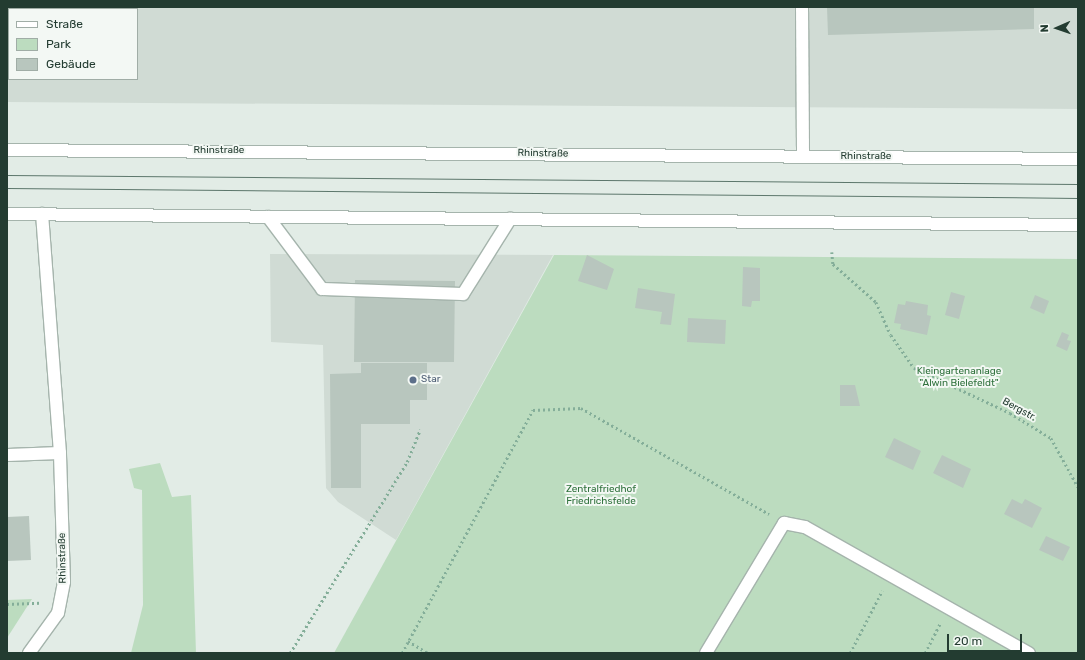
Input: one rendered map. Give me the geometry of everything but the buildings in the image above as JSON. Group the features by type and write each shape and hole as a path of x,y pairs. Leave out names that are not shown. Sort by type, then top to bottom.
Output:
{"main road":[{"path":"802,7 803,156"},
{"name":"Rhinstraße","path":"7,150 1078,158"},
{"path":"7,214 1078,225"},
{"name":"Rhinstraße","path":"29,653 61,603 64,582 60,452 42,214"},
{"path":"268,217 322,289 463,294 510,219"},
{"path":"7,455 60,452"},
{"path":"706,653 784,523 805,527 889,578 1029,653"}],"path":[{"name":"Bergstr.","path":"832,252 833,264 876,302 891,335 914,368 1010,413 1051,438 1078,487"},
{"path":"402,653 533,410 581,408 784,523"},
{"path":"290,653 407,462 420,430"},
{"path":"850,653 889,578"},
{"path":"7,604 61,603"},
{"path":"925,653 948,609"},
{"path":"408,641 428,653"}],"shaded area":[{"path":"7,7 1078,7 1078,109 7,102"},
{"path":"270,254 553,255 396,540 338,502 326,488 323,345 271,342"}],"green space":[{"name":"Zentralfriedhof Friedrichsfelde","path":"554,255 1078,259 1078,653 334,653"},
{"path":"160,463 172,497 191,495 196,653 131,653 143,605 142,490 134,488 129,469"},
{"path":"32,599 7,638 7,600"}],"tram line":[{"path":"7,175 1078,184"},
{"path":"7,188 1078,198"}],"place":[{"name":"Star","path":"413,380"}],"park label":[{"name":"Kleingartenanlage \"Alwin Bielefeldt\"","path":"959,376"}]}
